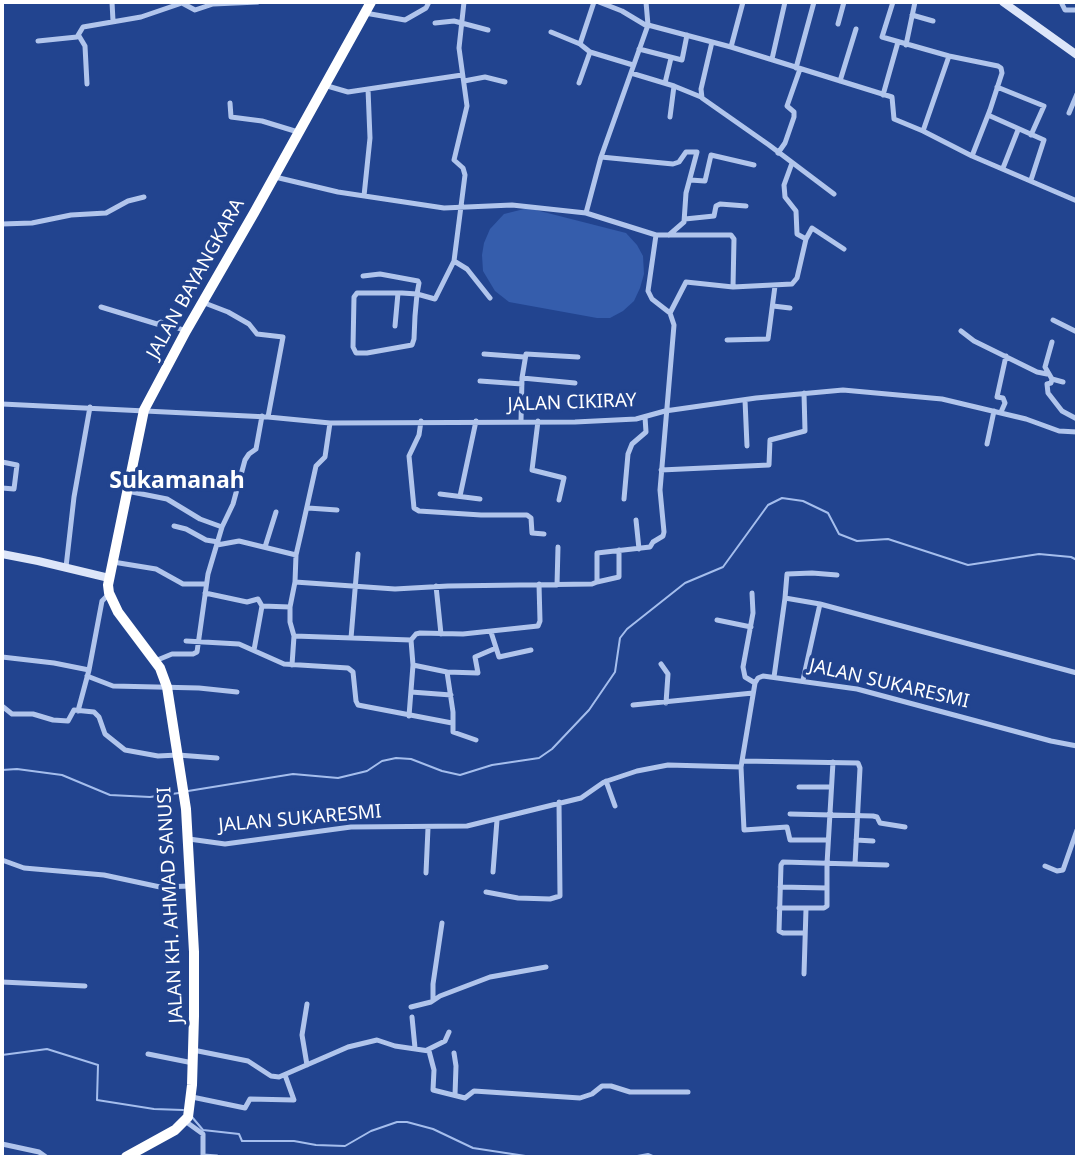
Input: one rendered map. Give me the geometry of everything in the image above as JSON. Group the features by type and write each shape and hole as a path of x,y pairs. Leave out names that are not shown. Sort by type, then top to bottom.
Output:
{"highway":[{"name":"JALAN BAYANGKARA","path":"109,593 109,578 144,410 370,2"},
{"name":"JALAN KH. AHMAD SANUSI","path":"109,593 118,612 164,673 182,775 189,839 194,970 193,1063 189,1110"},
{"path":"139,1154 175,1130 189,1110"}],"street":[{"path":"111,2 113,21"},
{"path":"87,84 85,46 79,36 82,27 141,17 182,3 195,10 213,4 258,2"},
{"path":"365,13 405,20 426,8 429,2"},
{"path":"363,276 380,274 416,280 419,283 417,294 412,345 367,354 356,353 353,347 355,294 398,293 417,294 431,299 437,298 454,261 465,175 463,168 454,158 467,106 459,48 464,2"},
{"path":"580,44 597,2 622,10 647,26 731,47 883,94 894,99 894,120 1077,201"},
{"path":"586,213 601,157 647,26 646,2"},
{"path":"731,47 743,2"},
{"path":"772,60 785,2"},
{"path":"778,153 785,143 794,117 787,106 814,2"},
{"path":"838,24 844,2"},
{"path":"893,2 882,37 1000,67 1002,73 998,87 972,156"},
{"path":"906,45 915,2"},
{"path":"1003,2 1077,55"},
{"path":"1061,2 1065,10 1077,10"},
{"path":"912,15 933,21"},
{"path":"435,23 461,22 488,30"},
{"path":"841,81 856,29"},
{"path":"551,32 580,44 590,52 634,65"},
{"path":"639,50 682,60 687,35"},
{"path":"38,41 79,36"},
{"path":"701,97 712,42"},
{"path":"883,94 898,42"},
{"path":"579,83 590,52"},
{"path":"923,131 949,56"},
{"path":"665,83 671,58"},
{"path":"631,73 701,97 834,194"},
{"path":"324,85 343,92 463,78 485,77 505,82"},
{"path":"670,117 674,86"},
{"path":"998,87 1044,106 1031,135"},
{"path":"364,196 370,138 368,89"},
{"path":"1069,113 1077,94"},
{"path":"230,103 231,117 262,121 298,132"},
{"path":"988,115 1045,142 1031,180"},
{"path":"1003,168 1018,130"},
{"path":"601,157 673,164 679,162 686,152 695,152 697,155 686,193 685,219 682,226 669,234"},
{"path":"690,180 705,181 711,155 754,165"},
{"path":"792,163 784,185 785,197 796,211 797,234 806,239"},
{"path":"272,176 364,196 427,206 459,208 512,205 586,213 656,235 733,236 733,287"},
{"path":"2,223 32,223 71,215 106,213 128,201 144,197"},
{"path":"685,219 714,216 716,206 720,204 746,206"},
{"path":"670,313 686,282 733,287 792,284 796,280 810,229 815,228 844,249"},
{"path":"597,582 597,554 648,548 663,536 660,490 674,325 670,313 652,299 648,291 656,235"},
{"path":"454,261 467,269 490,298"},
{"path":"727,340 767,340 775,286"},
{"path":"395,326 398,293"},
{"path":"155,661 172,654 196,653 206,584 222,527 233,504 244,460 256,449 283,337 257,334 249,324 202,302"},
{"path":"773,306 790,308"},
{"path":"101,307 186,331"},
{"path":"1053,320 1077,332"},
{"path":"961,331 974,341 1050,380 1063,382"},
{"path":"1052,342 1045,365 1050,380 1048,393 1066,414 1077,419"},
{"path":"521,421 524,358 529,353 578,358"},
{"path":"484,354 524,358"},
{"path":"987,443 998,412 1005,403 1004,399 997,397 1006,356"},
{"path":"480,381 575,383"},
{"name":"JALAN CIKIRAY","path":"2,404 265,416 330,423 617,421 745,400 843,390 886,396 927,397 998,412 1059,431 1077,432"},
{"path":"662,470 769,465 770,439 805,431 803,393"},
{"path":"745,400 747,446"},
{"path":"66,567 74,498 90,407"},
{"path":"624,499 628,454 632,443 646,432 645,417"},
{"path":"421,421 419,435 410,456 414,508 419,511 481,515 527,514 531,518 532,533 544,534"},
{"path":"460,496 476,421"},
{"path":"538,421 532,470 564,478 559,500"},
{"path":"292,665 294,636 290,607 295,582 296,555 316,466 324,457 330,423"},
{"path":"2,462 16,464 14,489 2,488"},
{"path":"127,491 167,499 200,519 222,527"},
{"path":"440,494 480,499"},
{"path":"308,508 337,510"},
{"path":"265,547 276,512"},
{"path":"636,520 639,549"},
{"path":"174,526 218,543 239,541 296,555"},
{"path":"557,585 558,547"},
{"path":"295,582 395,589 597,582 619,577 619,550"},
{"path":"2,554 109,578"},
{"path":"351,638 358,554"},
{"path":"113,562 156,569 183,584 206,584"},
{"path":"775,677 787,574 836,575"},
{"path":"409,716 413,665 411,640 416,634 491,632 540,625 539,584"},
{"path":"436,586 441,634"},
{"path":"79,711 102,601 109,593"},
{"path":"205,593 247,602 258,599 262,606 254,650"},
{"path":"752,593 751,627 745,648 743,672 746,678 755,683 741,764 744,830 788,827 790,840 828,841"},
{"path":"785,598 820,604 1077,673"},
{"path":"803,680 820,604"},
{"path":"262,606 290,607"},
{"path":"717,620 751,627"},
{"path":"491,632 498,656 531,650"},
{"path":"294,636 411,640"},
{"path":"186,641 239,643 284,664 350,669 353,672 358,705 452,723"},
{"path":"413,665 447,672 478,673 475,657 496,648"},
{"path":"2,657 54,663 88,673 113,686 237,692"},
{"path":"661,664 668,674 666,703"},
{"path":"447,672 454,733 476,740"},
{"name":"JALAN SUKARESMI","path":"755,683 760,676 857,689 1077,746"},
{"path":"411,692 451,695"},
{"path":"633,705 753,694"},
{"path":"2,706 12,714 33,714 53,720 68,721 73,710 97,714 105,734 125,750 147,755 217,758"},
{"path":"779,908 826,908 833,762 856,762 860,766 855,864"},
{"name":"JALAN SUKARESMI","path":"189,839 225,844 351,827 467,826 581,798 606,781 662,766 833,762"},
{"path":"606,781 615,806"},
{"path":"799,787 831,787"},
{"path":"486,892 518,898 556,899 560,896 559,802"},
{"path":"790,814 875,817 880,823 905,827"},
{"path":"493,872 498,820"},
{"path":"426,873 428,828"},
{"path":"1045,866 1057,871 1063,870 1077,830"},
{"path":"856,840 873,841"},
{"path":"2,860 24,868 104,875 160,887 191,886"},
{"path":"805,933 780,932 783,862 887,865"},
{"path":"780,887 827,888"},
{"path":"804,974 806,909"},
{"path":"433,999 442,923"},
{"path":"411,1007 491,977 546,967"},
{"path":"2,982 85,986"},
{"path":"307,1004 302,1035 307,1065"},
{"path":"412,1017 415,1048"},
{"path":"426,1050 444,1041 449,1032"},
{"path":"193,1050 248,1061 271,1076 285,1075 348,1047 374,1040 426,1050 430,1053 434,1070 433,1090 466,1098 474,1091 580,1098 592,1094 602,1086 630,1092 688,1091"},
{"path":"454,1053 455,1095"},
{"path":"148,1054 193,1063"},
{"path":"216,1157 203,1156 203,1134 189,1110 244,1108 250,1099 294,1100 285,1075"},
{"path":"2,1144 39,1152 46,1157"}],"shaded area":[{"path":"528,208 626,233 643,256 644,274 634,301 610,318 597,318 509,302 495,291 483,271 484,243 490,229 504,214"}],"waterway":[{"path":"188,791 293,774 338,778 367,771 382,761 396,758 411,759 460,775 492,765 539,758 552,749 589,710 615,672 620,638 627,629 685,583 723,567 768,505 782,498 803,501 828,513 839,534 857,541 888,539 968,565 1039,554 1077,560"},
{"path":"2,770 17,769 62,775 110,795 150,797 179,793"},
{"path":"2,1055 47,1049 98,1065 97,1100 154,1109 183,1110"},
{"path":"192,1117 203,1130 239,1134 242,1141 294,1141 345,1146 371,1131 397,1122 407,1122 433,1129 473,1148 532,1157"},
{"path":"632,1157 648,1154 655,1157"}],"district":[{"name":"Sukamanah","path":"177,481"}]}
